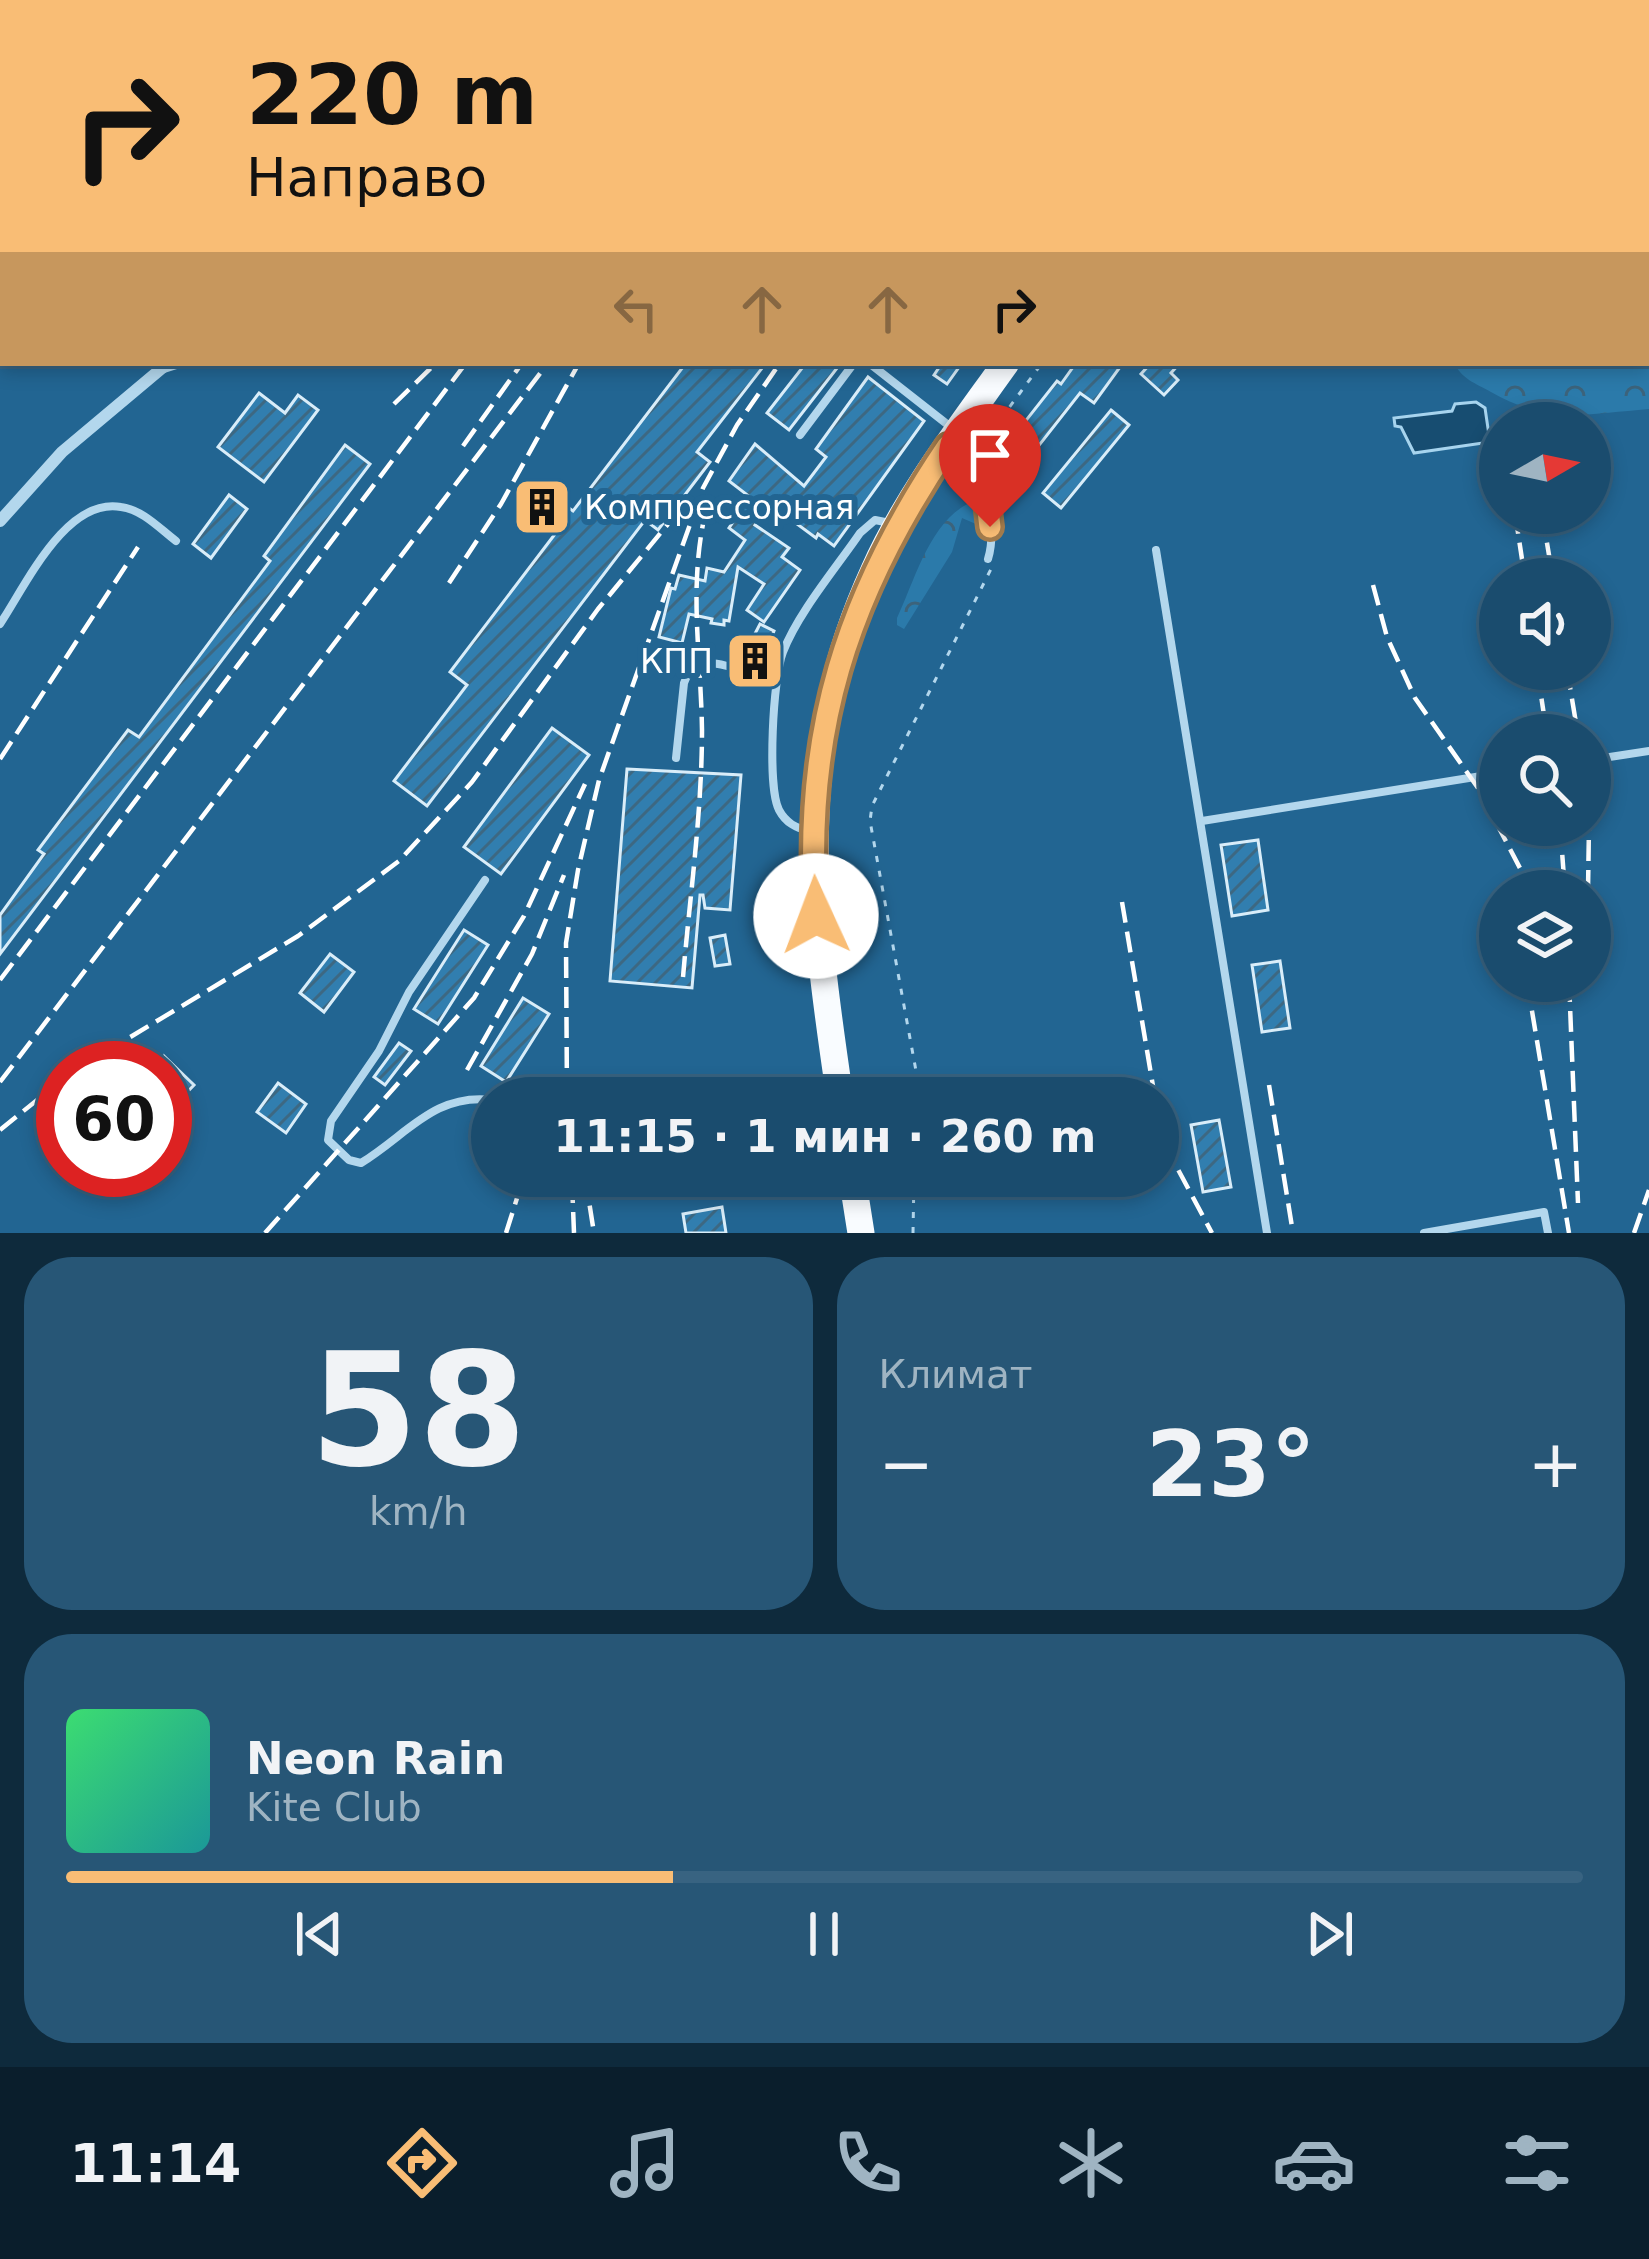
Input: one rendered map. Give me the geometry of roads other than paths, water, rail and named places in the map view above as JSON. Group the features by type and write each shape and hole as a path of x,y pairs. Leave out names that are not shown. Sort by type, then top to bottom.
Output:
{"main road":[{"path":"838,1077 818,944 813,832 816,768 833,690 859,606 897,525 1004,366"},
{"path":"855,1197 861,1233"}],"street":[{"path":"0,521 62,452 163,367"}],"lane":[{"path":"800,435 852,366"},
{"path":"872,366 975,465 986,486 990,561"},
{"path":"986,486 1002,488"},
{"path":"0,624 61,532 80,514 100,506 123,507 143,514 176,541"},
{"path":"813,832 788,822 776,803 776,677 788,642 860,533 875,520 897,525"},
{"path":"1156,550 1268,1233"},
{"path":"676,758 684,683 692,664 718,663 776,677"},
{"path":"1611,757 1649,751"},
{"path":"1202,820 1479,776"},
{"path":"471,1097 448,1102 361,1163 350,1160 328,1140 331,1120 485,880"},
{"path":"1424,1233 1544,1212 1548,1233"}],"railway":[{"path":"394,404 433,366"},
{"path":"0,980 464,366"},
{"path":"463,446 520,366"},
{"path":"0,1082 546,366"},
{"path":"449,583 501,504 577,366"},
{"path":"567,1077 566,943 599,780 703,488 737,425 778,366"},
{"path":"683,977 701,761 697,598 704,519"},
{"path":"124,1041 298,936 399,861 472,782 598,609 668,524"},
{"path":"1518,534 1522,558"},
{"path":"1546,534 1550,558"},
{"path":"0,759 138,547"},
{"path":"1373,585 1387,637 1415,698 1478,788 1521,870"},
{"path":"1540,690 1544,714"},
{"path":"1570,690 1574,714"},
{"path":"265,1233 474,998 524,916 585,784"},
{"path":"1562,846 1563,870"},
{"path":"1588,870 1589,846"},
{"path":"467,1070 532,954 564,875"},
{"path":"1122,902 1151,1077"},
{"path":"1530,1002 1569,1233"},
{"path":"1570,1002 1578,1203"},
{"path":"1269,1085 1293,1233"},
{"path":"0,1130 36,1101"},
{"path":"1179,1171 1212,1233"},
{"path":"1634,1233 1649,1190"},
{"path":"506,1233 517,1197"},
{"path":"573,1197 574,1233"},
{"path":"588,1197 594,1233"}],"place":[{"name":"Компрессорная","path":"542,507"},
{"name":"КПП","path":"755,661"}]}
